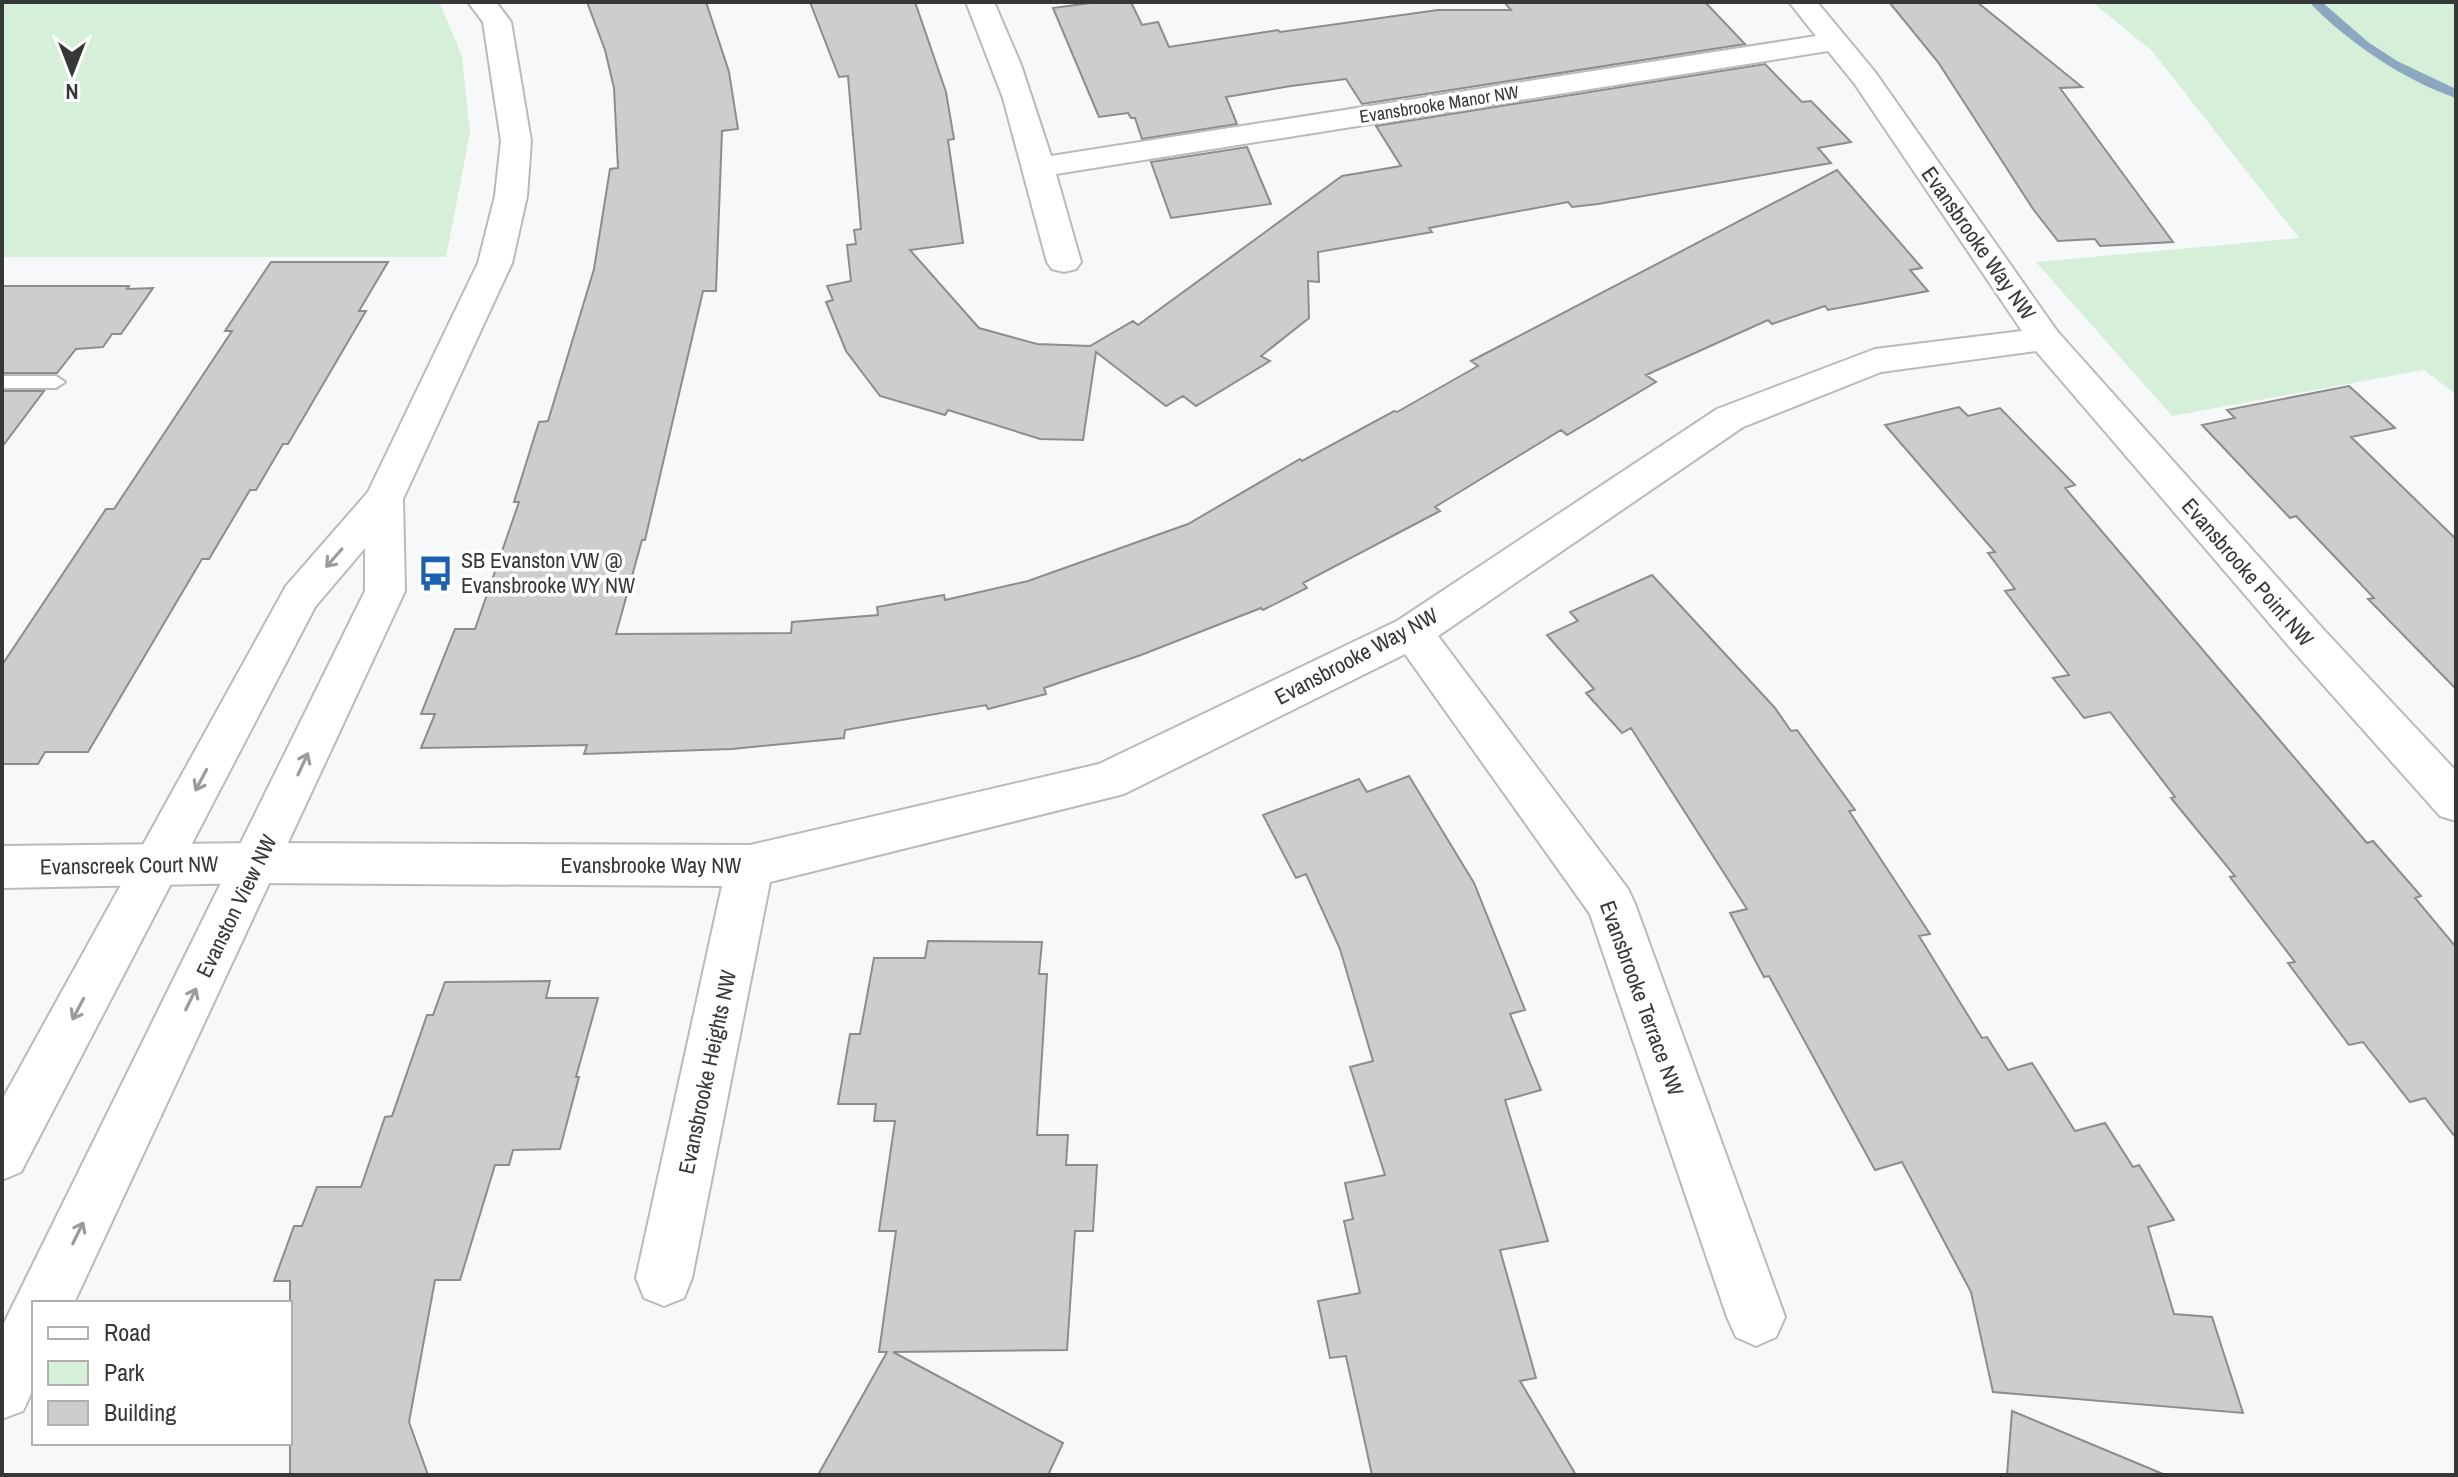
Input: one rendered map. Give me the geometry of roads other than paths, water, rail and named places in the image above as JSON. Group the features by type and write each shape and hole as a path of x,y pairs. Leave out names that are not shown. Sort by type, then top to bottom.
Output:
{"street":[{"name":"Evanston View NW","path":"2,1153 300,597 384,499 495,263 511,196 516,141 497,22 482,2"},
{"path":"980,2 998,40 1040,167 1064,262"},
{"name":"Evansbrooke Way NW","path":"257,863 750,866 1108,781 1412,632 1730,418 1875,361 2045,339 1837,41 1803,2"},
{"name":"Evansbrooke Manor NW","path":"1040,167 1837,41"},
{"name":"Evansbrooke Point NW","path":"2045,339 2309,641 2456,802"},
{"name":"Evanston View NW","path":"45,1301 385,591 384,499"},
{"name":"Evansbrooke Terrace NW","path":"1412,632 1611,904 1756,1317"},
{"name":"Evanscreek Court NW","path":"2,867 257,863"},
{"name":"Evansbrooke Heights NW","path":"664,1278 750,866"},
{"path":"2,1390 32,1327"}],"lane":[{"path":"2,382 56,382"}],"waterway":[{"path":"2315,2 2364,44 2393,63 2456,94"}],"place":[{"name":"SB Evanston VW @ Evansbrooke WY NW","path":"435,573"}]}
